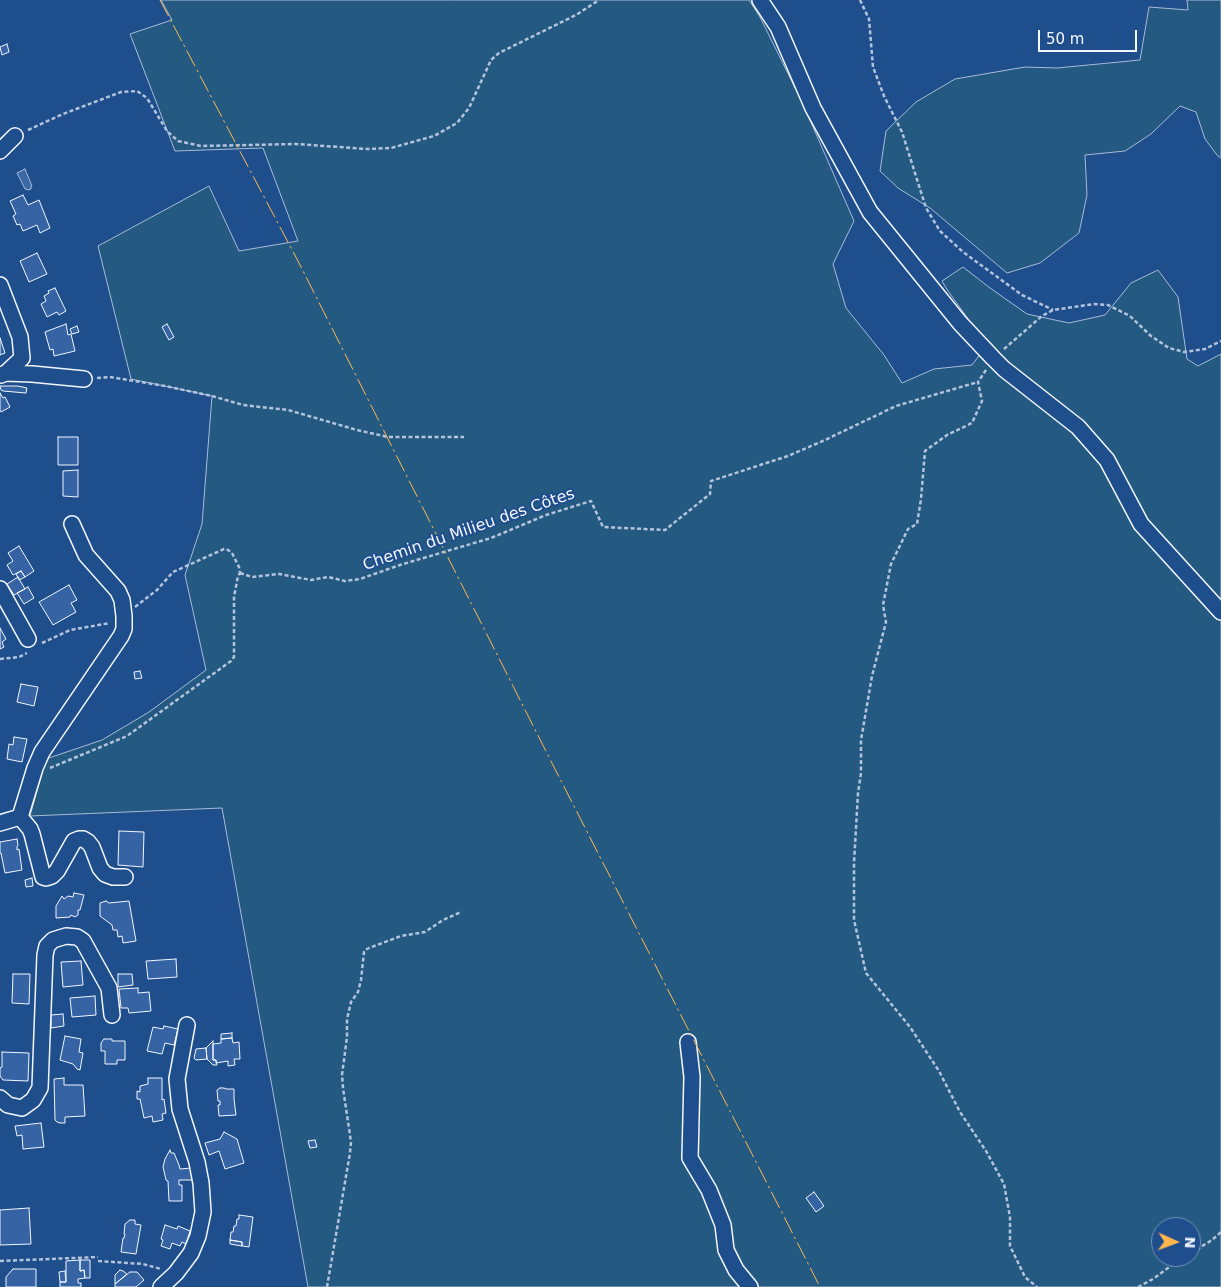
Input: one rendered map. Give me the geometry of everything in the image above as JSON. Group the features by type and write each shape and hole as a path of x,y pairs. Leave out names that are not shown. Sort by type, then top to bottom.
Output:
{"street":[{"path":"760,0 778,27 813,108 870,212 960,323 993,358 1004,369 1078,427 1107,460 1141,524 1221,612"},
{"path":"0,151 16,136"},
{"path":"0,285 20,337 22,358 3,375"},
{"path":"3,375 32,374 84,379"},
{"path":"20,817 42,752 117,643 124,629 122,600 118,591 86,555 72,524"},
{"path":"0,589 28,639"},
{"path":"0,824 20,817"},
{"path":"20,817 32,834 42,876 46,878 52,876 74,841 84,839 92,847 100,868 105,874 113,877 125,877"},
{"path":"0,1098 8,1105 22,1108 33,1100 40,1088 45,955 47,946 53,940 66,936 77,937 83,941 109,988 112,1015"},
{"path":"161,1287 176,1273 191,1254 198,1236 203,1212 201,1182 197,1162 180,1109 177,1079 187,1025"},
{"path":"688,1042 692,1077 690,1158 709,1190 723,1225 726,1250 736,1270 750,1287"}],"path":[{"path":"16,136 63,114 120,92 137,91 147,98 167,131 178,141 201,146 296,144 368,149 391,148 434,136 457,123 469,108 491,60 499,53 576,14 599,0"},
{"path":"860,0 869,19 873,67 884,96 902,132 926,208 940,231 963,252 1022,295 1053,310"},
{"path":"1037,1287 1025,1277 1010,1246 1010,1217 1004,1184 986,1151 960,1112 939,1071 910,1027 866,973 854,920 854,863 861,773 861,740 872,676 886,622 883,605 891,564 908,529 917,524 925,451 947,435 972,423 982,401 978,382 993,358 1042,316 1053,310 1094,304 1108,305 1130,316 1152,336 1169,348 1184,352 1205,349 1221,341"},
{"path":"84,379 110,377 164,386 212,396 243,405 288,410 388,437 464,437"},
{"name":"Chemin du Milieu des Côtes","path":"33,774 127,736 231,661 234,657 234,597 240,573 252,577 279,574 311,580 328,577 345,581 352,580 491,538 546,515 591,501 603,527 665,530 710,494 711,481 788,456 896,406 978,382"},
{"path":"327,1287 351,1142 342,1082 347,1019 351,1002 358,992 364,952 369,948 401,936 425,932 443,920 462,912"},
{"path":"1201,1247 1221,1232"},
{"path":"0,1261 98,1259 143,1264 176,1273"},
{"path":"1138,1287 1169,1267"}],"shaded area":[{"path":"161,0 749,0 760,17 803,104 854,221 833,264 846,308 884,355 902,383 934,369 972,365 987,345 942,281 963,267 1027,314 1069,323 1105,315 1131,283 1158,270 1178,297 1187,359 1198,366 1221,354 1221,1287 308,1287 222,808 30,816 46,759 102,740 149,712 206,670 185,575 202,524 212,396 131,379 98,246 209,186 239,251 298,241 263,148 175,151 130,34 172,20"},
{"path":"1187,0 1221,0 1221,158 1205,139 1196,112 1180,106 1151,134 1125,151 1085,155 1087,195 1079,233 1040,263 1007,273 930,208 898,188 880,171 886,131 916,102 955,79 1025,67 1057,68 1140,60 1149,7 1188,10"},
{"path":"25,169 32,186 28,190 25,189 17,173"}],"building":[{"path":"7,44 9,52 2,55 0,47"},
{"path":"23,195 28,205 39,200 50,228 40,233 37,225 23,231 20,224 17,225 13,216 16,214 10,201"},
{"path":"37,253 47,274 29,282 20,261"},
{"path":"55,288 66,311 59,315 57,312 47,317 41,304 46,301 44,296 49,293 48,291"},
{"path":"66,324 68,335 71,334 75,351 54,356 53,349 50,350 45,332"},
{"path":"167,324 174,337 169,340 162,327"},
{"path":"77,326 79,332 72,334 70,329"},
{"path":"0,338 5,353 0,355"},
{"path":"0,386 27,388 26,393 3,391"},
{"path":"0,393 3,398 5,397 10,407 1,412 0,410"},
{"path":"58,437 78,437 78,465 58,465"},
{"path":"78,470 78,497 63,496 63,471"},
{"path":"19,546 34,571 25,577 21,571 13,575 7,565 13,561 8,553"},
{"path":"21,571 25,577 19,580 16,574"},
{"path":"18,577 25,589 14,595 7,584"},
{"path":"69,585 77,600 71,603 76,612 53,625 39,602"},
{"path":"28,587 34,598 24,604 17,593"},
{"path":"0,628 6,639 2,642 4,647 0,649"},
{"path":"140,671 142,678 135,679 134,672"},
{"path":"21,684 38,687 34,706 17,702"},
{"path":"14,737 27,739 22,762 7,759 9,744 13,745"},
{"path":"119,831 144,832 143,867 118,865"},
{"path":"17,839 17,850 19,849 22,870 5,873 0,853 0,842"},
{"path":"32,878 33,886 26,887 25,880"},
{"path":"74,893 84,895 78,915 75,917 71,915 70,917 56,918 56,906 62,896 64,899 68,896 73,897"},
{"path":"106,901 109,903 129,901 136,941 123,943 122,936 118,937 117,930 113,930 112,925 100,916 100,903"},
{"path":"176,959 177,977 148,979 146,961"},
{"path":"81,961 83,985 63,987 61,962"},
{"path":"13,974 30,974 29,1004 12,1003"},
{"path":"118,974 132,974 133,985 118,987"},
{"path":"138,988 138,993 149,992 151,1011 129,1013 128,1008 121,1008 119,989"},
{"path":"95,996 96,1015 72,1017 70,998"},
{"path":"63,1014 64,1026 51,1028 51,1015"},
{"path":"164,1026 178,1029 174,1045 165,1043 162,1054 147,1051 153,1027 163,1029"},
{"path":"232,1033 232,1038 221,1039 221,1034"},
{"path":"65,1036 81,1039 79,1052 83,1053 80,1070 73,1064 60,1060"},
{"path":"232,1038 233,1043 239,1042 240,1059 234,1059 235,1065 228,1066 228,1061 216,1063 216,1060 213,1060 213,1044 221,1043 221,1039"},
{"path":"104,1039 125,1041 125,1060 117,1060 117,1064 105,1064 105,1051 101,1051 101,1043"},
{"path":"213,1041 213,1060 216,1060 217,1065 213,1065 207,1059 206,1048"},
{"path":"206,1048 207,1059 196,1060 194,1058 196,1049"},
{"path":"2,1052 29,1053 28,1081 3,1080 0,1076"},
{"path":"64,1078 64,1085 83,1085 85,1116 65,1117 65,1123 60,1123 55,1120 54,1079"},
{"path":"148,1078 162,1078 162,1100 164,1099 166,1113 162,1114 163,1120 153,1122 152,1116 144,1118 140,1099 137,1099 137,1091 140,1092 140,1086 148,1084"},
{"path":"220,1088 234,1089 236,1115 219,1116 218,1105 220,1105 220,1101 218,1101 217,1090"},
{"path":"41,1123 44,1147 23,1149 22,1135 17,1136 15,1126"},
{"path":"224,1132 237,1139 244,1163 225,1169 219,1151 209,1155 205,1143 220,1139"},
{"path":"315,1140 317,1147 310,1148 308,1141"},
{"path":"170,1150 171,1153 174,1153 180,1169 191,1168 194,1180 179,1180 179,1185 182,1185 182,1201 169,1201 168,1181 166,1180 163,1167"},
{"path":"814,1192 824,1206 816,1212 806,1198"},
{"path":"29,1208 31,1244 0,1245 0,1210"},
{"path":"239,1215 253,1217 249,1247 242,1246 242,1242 230,1240 231,1232 233,1232 234,1226 236,1226"},
{"path":"130,1220 135,1220 135,1224 141,1225 136,1254 121,1252 125,1224"},
{"path":"165,1225 177,1229 178,1226 190,1231 186,1244 182,1242 180,1246 172,1243 170,1249 161,1246"},
{"path":"230,1240 242,1242 242,1246 230,1244"},
{"path":"80,1260 80,1271 84,1270 85,1278 78,1279 81,1287 60,1287 60,1282 66,1282 66,1261"},
{"path":"80,1260 90,1260 90,1278 85,1278 84,1270 80,1271"},
{"path":"13,1269 36,1269 36,1287 6,1287 6,1277"},
{"path":"120,1270 127,1274 115,1284 115,1275"},
{"path":"65,1271 66,1282 60,1282 59,1272"},
{"path":"130,1272 137,1272 144,1280 136,1287 115,1287 115,1284"}],"power":[{"path":"160,0 299,263 820,1287"}]}
